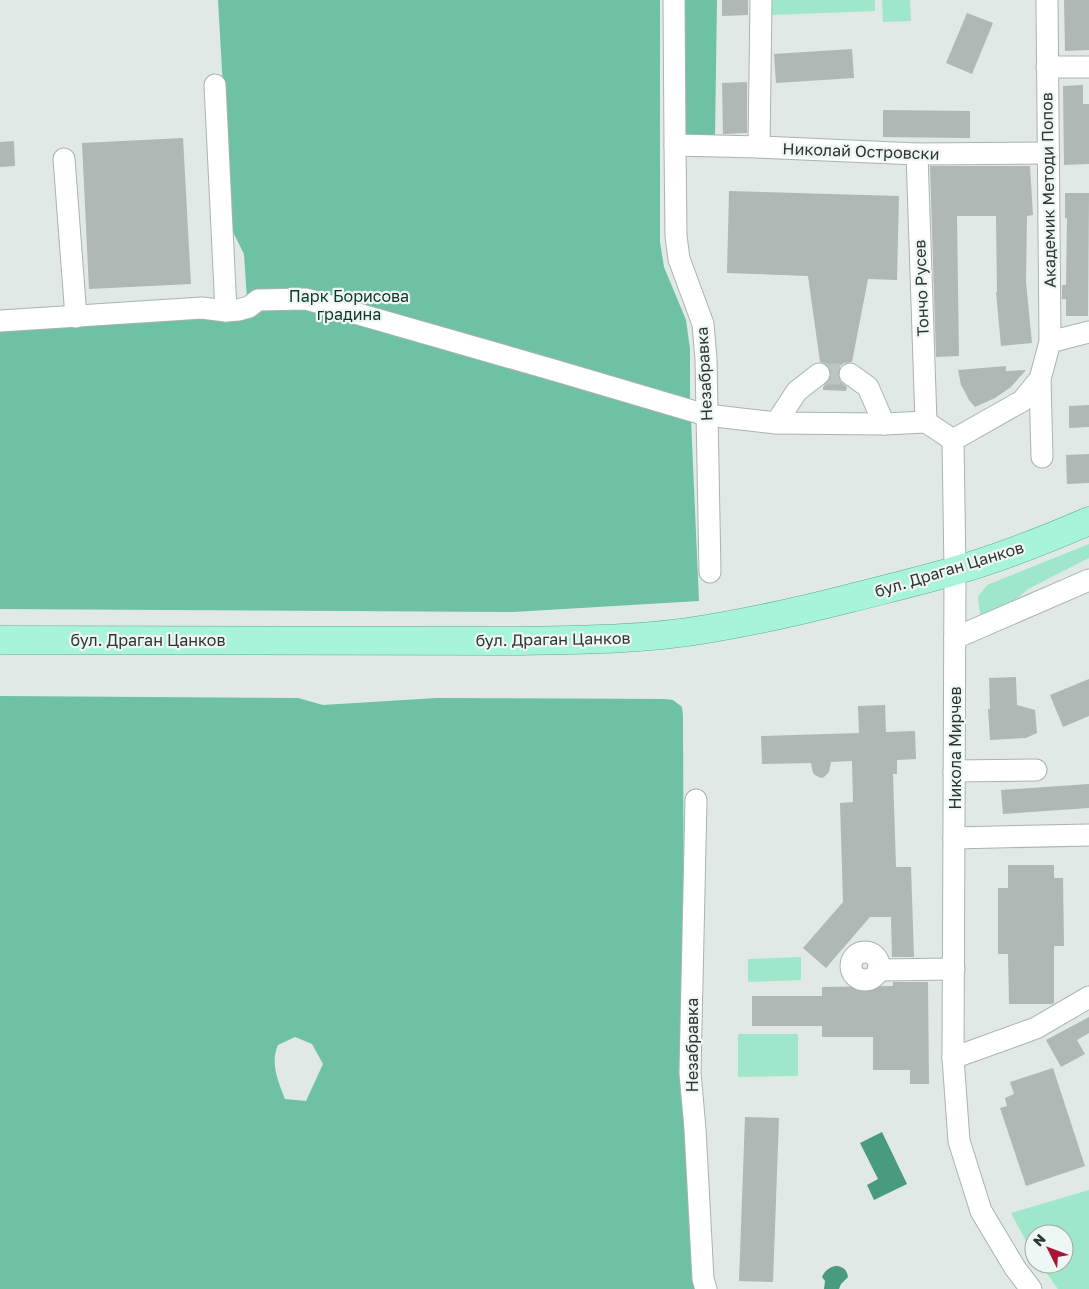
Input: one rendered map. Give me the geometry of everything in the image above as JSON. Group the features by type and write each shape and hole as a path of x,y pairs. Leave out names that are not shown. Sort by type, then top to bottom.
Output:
{"main road":[{"name":"бул. Драган Цанков","path":"0,640 524,641 600,640 656,635 706,629 810,608 955,571 1000,556 1089,521"}],"street":[{"name":"Незабравка","path":"674,0 676,236 679,259 703,324 706,359 710,572"},
{"path":"759,147 761,0"},
{"name":"Академик Методи Попов","path":"1042,457 1040,379 1050,342 1047,0"},
{"path":"1047,67 1089,67"},
{"path":"215,85 226,311"},
{"name":"Николай Островски","path":"674,145 917,154 1048,153"},
{"name":"Тончо Русев","path":"917,154 926,422"},
{"path":"64,159 76,317"},
{"path":"0,321 202,308 226,311 249,307 258,300 306,300 557,370 706,415 776,423 884,424 926,422 953,440"},
{"path":"1050,342 1089,332"},
{"path":"776,423 797,391 820,374"},
{"path":"850,374 868,387 884,424"},
{"name":"Академик Методи Попов","path":"953,440 1022,401 1040,379"},
{"name":"Никола Мирчев","path":"953,440 955,571 954,1058 959,1141 981,1210 1015,1268 1031,1289"},
{"path":"1017,612 1041,590 1089,566"},
{"path":"955,638 1089,580"},
{"path":"954,771 1036,770"},
{"name":"Незабравка","path":"696,800 690,1073 703,1279 706,1289"},
{"path":"954,838 1089,835"},
{"path":"878,970 954,968"},
{"path":"954,1058 1036,1028 1089,997"}],"shaded area":[{"path":"771,0 875,0 875,11 771,15"},
{"path":"882,0 910,0 911,21 883,22"},
{"path":"1089,544 1089,558 1028,589 1012,603 983,616 980,614 978,597 987,585"},
{"path":"801,957 801,980 748,982 748,959"},
{"path":"738,1034 798,1034 798,1076 738,1077"},
{"path":"882,1132 907,1184 874,1200 867,1185 878,1179 860,1143"},
{"path":"1089,1190 1089,1289 1058,1289 1047,1274 1074,1274 1074,1224 1024,1224 1024,1237 1011,1213"},
{"path":"835,1266 844,1268 848,1277 839,1289 824,1289 825,1281 822,1277 827,1270"}],"green space":[{"name":"Парк Борисова градина","path":"218,0 660,0 660,242 664,267 686,320 690,349 690,396 699,601 513,612 0,609 0,326 248,315 244,254 231,228"},
{"path":"683,0 717,0 715,137 681,138"},
{"path":"0,696 298,698 323,705 436,698 664,699 673,700 682,707 684,971 701,1289 0,1289","holes":["295,1037 312,1044 323,1064 306,1101 285,1099 275,1065 278,1045"]}],"building":[{"path":"722,0 748,0 748,15 722,16"},
{"path":"1064,0 1089,0 1089,50 1065,51"},
{"path":"967,13 993,23 972,74 946,63"},
{"path":"852,49 854,78 776,83 774,54"},
{"path":"747,82 747,133 723,134 722,83"},
{"path":"1083,85 1083,104 1089,104 1089,164 1064,165 1063,86"},
{"path":"883,110 970,111 970,138 883,137"},
{"path":"183,138 191,284 89,289 82,143"},
{"path":"14,141 15,166 0,167 0,142"},
{"path":"930,166 1030,166 1033,215 1027,216 1026,282 1032,343 1001,346 996,292 996,216 957,216 959,356 936,357"},
{"path":"729,191 899,196 897,280 868,279 852,362 844,363 840,366 838,372 839,380 847,387 846,391 823,390 823,387 830,379 831,372 829,366 820,362 808,276 727,273"},
{"path":"1065,193 1089,193 1088,316 1066,316 1066,299 1062,299 1062,285 1066,285 1067,218 1065,218"},
{"path":"1006,366 1006,371 1026,370 1011,387 995,398 975,407 961,385 958,370"},
{"path":"1089,405 1089,427 1069,428 1069,406"},
{"path":"1089,454 1089,483 1067,484 1066,455"},
{"path":"1016,677 1017,705 1035,710 1037,733 1026,738 990,740 989,678"},
{"path":"1089,679 1089,716 1063,727 1050,695"},
{"path":"885,705 886,732 915,731 916,759 897,760 897,774 893,774 896,867 911,867 914,957 892,957 891,917 870,917 826,968 803,948 843,902 840,803 853,802 852,761 831,762 829,772 821,778 813,773 811,763 762,764 761,736 859,733 858,706"},
{"path":"1089,784 1089,808 1003,814 1001,790"},
{"path":"1008,865 1054,865 1054,878 1063,878 1064,946 1054,946 1054,1003 1052,1004 1009,1004 1008,954 998,954 998,888 1008,888"},
{"path":"893,982 928,982 929,1084 910,1084 910,1070 873,1070 873,1037 822,1037 822,1026 752,1026 752,996 822,996 822,987 893,986"},
{"path":"1089,1017 1089,1033 1077,1040 1085,1054 1061,1067 1046,1040"},
{"path":"1053,1068 1085,1166 1026,1186 1000,1108 1007,1106 1005,1098 1014,1094 1010,1082"},
{"path":"745,1117 779,1118 773,1282 739,1281"}],"tunnel":[{"path":"819,374 850,374"}]}
